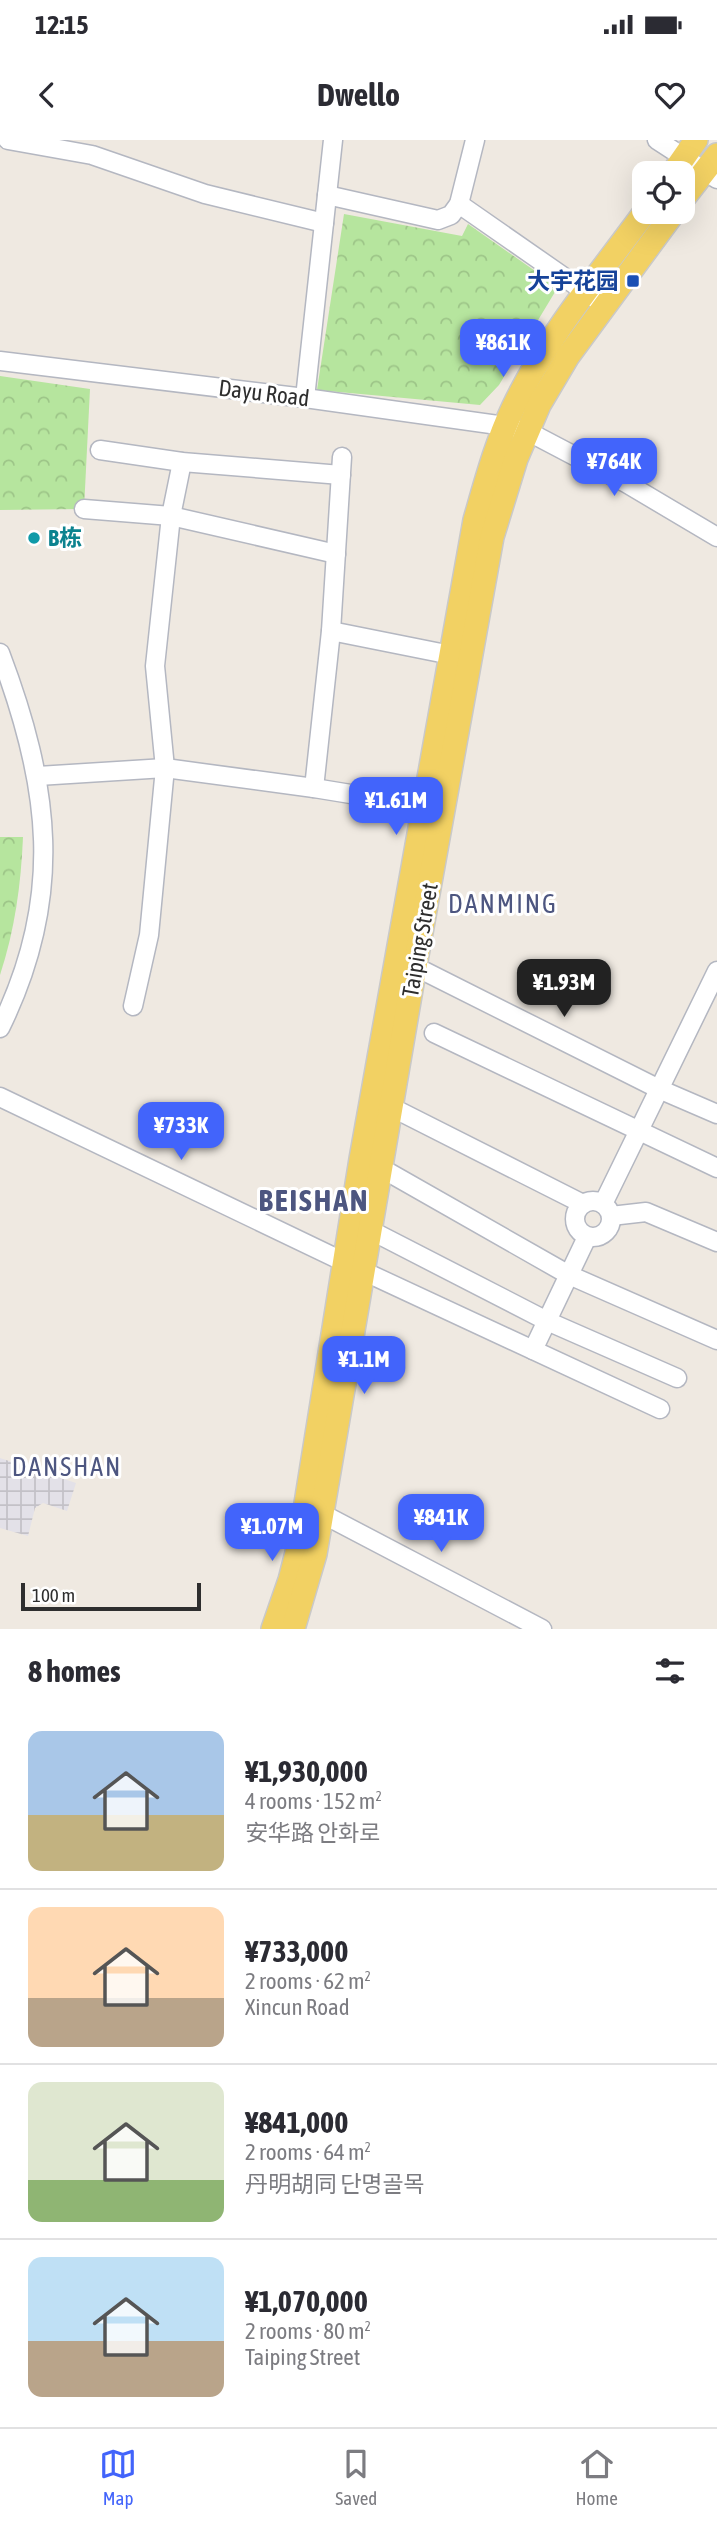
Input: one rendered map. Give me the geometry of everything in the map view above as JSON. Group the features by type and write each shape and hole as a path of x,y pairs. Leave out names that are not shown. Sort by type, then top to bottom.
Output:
{"main road":[{"path":"689,153 714,163 695,185"},
{"name":"Taiping Street","path":"354,1266 370,1230 391,1107 424,806 470,540 491,464 568,356 595,299 638,224"},
{"name":"Taiping Street","path":"595,299 663,224"},
{"name":"Taiping Street","path":"297,1625 312,1569 314,1509 406,962 492,537 516,458 516,428"},
{"name":"Taiping Street","path":"273,1629 314,1509"}],"street":[{"path":"8,140 94,148 205,194 324,223"},
{"path":"305,398 333,140"},
{"path":"327,195 438,220 451,215 459,204 475,140"},
{"path":"657,140 689,153"},
{"path":"459,204 595,299"},
{"name":"Dayu Road","path":"0,361 305,398 516,428 626,483 717,537"},
{"path":"100,450 182,462 342,466 331,631 314,788"},
{"path":"133,1006 149,936 165,768 155,666 171,516 182,462"},
{"path":"84,509 171,516 336,554"},
{"path":"331,631 451,655"},
{"path":"0,653 27,728 37,776 43,841 39,912 18,992 0,1028"},
{"path":"37,776 165,768 424,806"},
{"path":"406,962 659,1089 717,1114"},
{"path":"717,971 638,1131 607,1210 609,1228 605,1233 593,1238 587,1237 578,1230 574,1219 578,1208 593,1201 607,1210 646,1212 717,1242"},
{"path":"434,1033 717,1168"},
{"path":"0,1097 660,1409"},
{"path":"391,1107 583,1204"},
{"path":"381,1168 569,1275 717,1340"},
{"path":"370,1230 547,1321 677,1378"},
{"path":"533,1350 587,1237"},
{"path":"314,1509 542,1629"},
{"path":"290,1580 297,1625"}],"shaded area":[{"path":"0,1458 76,1483 67,1511 43,1503 35,1508 28,1536 0,1528"}],"green space":[{"path":"344,214 462,236 468,224 558,287 499,385 480,405 317,390"},
{"path":"0,376 90,389 84,509 0,510"},
{"path":"0,837 23,837 16,906 0,975"}],"place":[{"name":"大宇花园","path":"633,281"},
{"name":"B栋","path":"34,538"}],"district":[{"name":"DANMING","path":"503,904"},
{"name":"BEISHAN","path":"314,1200"},
{"name":"DANSHAN","path":"67,1467"}]}
